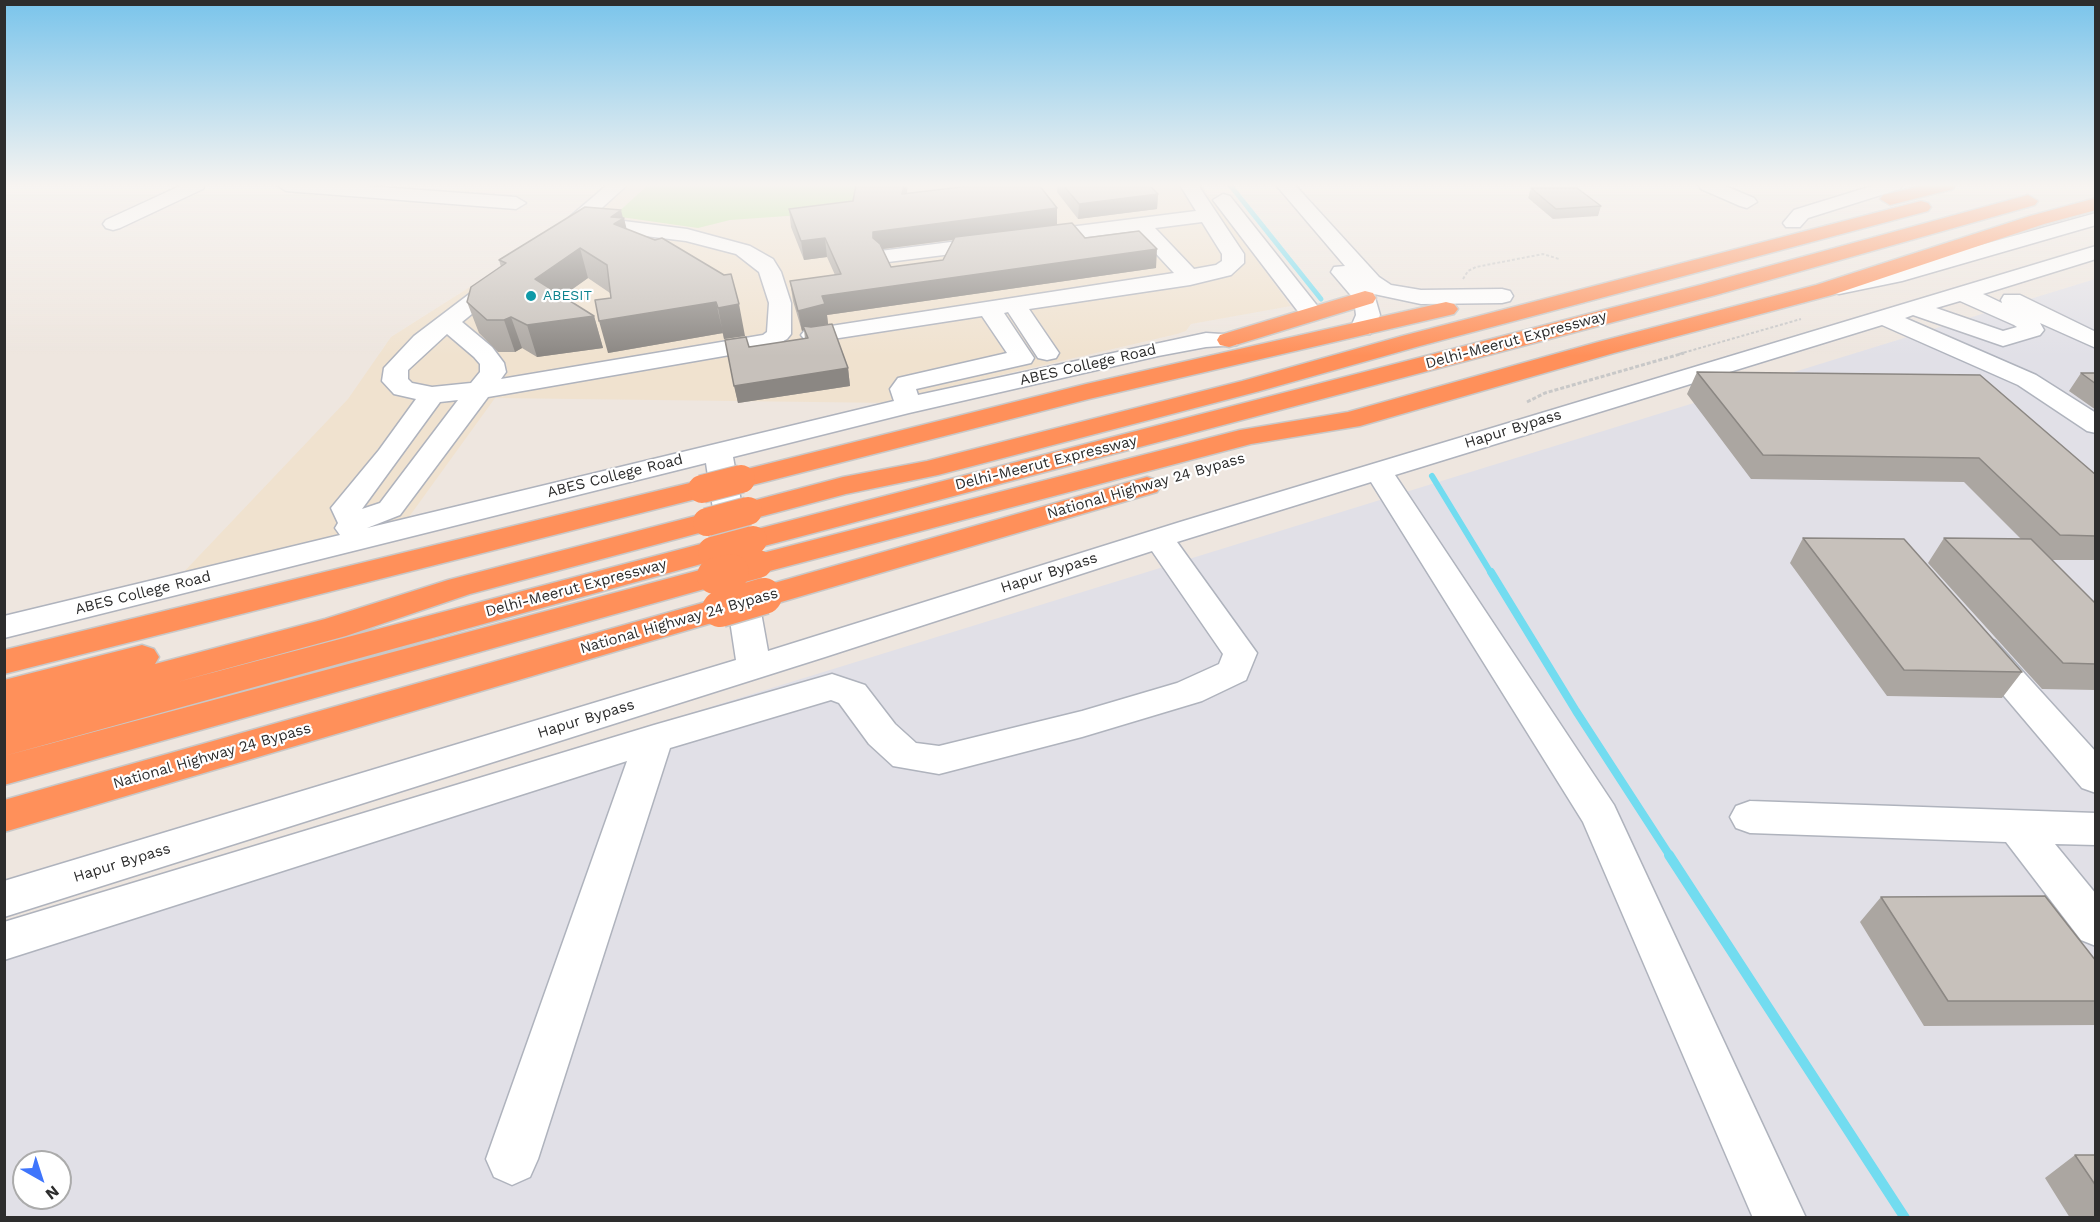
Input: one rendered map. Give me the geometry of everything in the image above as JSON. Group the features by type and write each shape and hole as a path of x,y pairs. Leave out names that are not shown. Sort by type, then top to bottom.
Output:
{"highway":[{"path":"4,662 1132,382 1362,329 1498,302 1722,242"},
{"name":"Delhi-Meerut Expressway","path":"4,742 714,565 753,539 843,486 928,469 1099,426 1498,302 1744,242"},
{"name":"Delhi-Meerut Expressway","path":"753,539 1162,434 1881,242"},
{"path":"4,771 714,565 753,539 830,545 1250,436 1351,420 1607,347 1679,330 1824,290 1970,242"},
{"path":"1132,382 1142,370 1217,340 1365,298"},
{"path":"843,486 891,463 1098,405 1334,344 1362,329"},
{"name":"National Highway 24 Bypass","path":"4,816 714,565 764,596 1261,453 1351,420"},
{"path":"830,545 850,530 868,522 1147,447 1158,443 1162,434"},
{"name":"Delhi-Meerut Expressway","path":"4,717 334,628 459,587 714,565"},
{"path":"4,693 340,606 459,587"}],"street":[{"path":"541,250 551,242"},
{"path":"522,265 447,322 396,368 394,381 403,389 432,395 481,390 770,341 779,334 780,303 770,272 765,264 743,250 713,242"},
{"path":"888,255 964,242"},
{"path":"1156,242 1190,278"},
{"path":"813,336 988,307 1190,278 1223,270 1233,263 1233,254 1226,242"},
{"path":"1256,242 1311,313"},
{"path":"1315,242 1365,298 1368,315 1362,329"},
{"path":"1337,242 1379,288 1391,294 1498,302"},
{"path":"1824,290 1894,276 2014,242"},
{"name":"Hapur Bypass","path":"4,899 754,667 1158,539 1896,311 2096,252"},
{"path":"1896,311 2003,339 2032,330 2030,324 1972,289"},
{"path":"1972,289 2096,341"},
{"path":"1014,304 1047,353"},
{"path":"988,307 1022,358"},
{"path":"1896,311 2027,380 2096,425"},
{"path":"432,395 389,456 346,508 346,534 390,509 493,372 492,363 483,352 447,322"},
{"path":"909,405 903,389 907,383 1022,358 1179,331 1217,340"},
{"name":"ABES College Road","path":"4,627 346,534 717,451 909,405 1217,340"},
{"path":"717,451 754,667"},
{"path":"1378,471 1600,816 1780,1218"},
{"path":"4,942 654,739 832,687 852,694 882,734 906,756 939,760 1082,724 1189,692 1234,671 1240,652 1158,539"},
{"path":"1962,625 2096,778"},
{"path":"513,1159 654,739"},
{"path":"1749,817 2096,829"},
{"path":"2017,826 2096,927"}],"path":[{"path":"1498,302 1464,282 1462,277 1468,271 1543,254 1559,258"},
{"path":"1526,403 1545,393 1809,316"}],"shaded area":[{"path":"539,242 1243,242 1291,306 1191,324 1186,331 1177,334 894,400 894,403 495,398 406,521 179,577 348,399 391,337"},
{"path":"2095,279 2095,1217 5,1218 5,925"}],"building":[{"path":"528,242 669,242 724,275 731,274 739,304 718,308 716,302 599,321 595,300 611,298 607,265 580,248 535,279 594,316 527,325 511,317 504,320 487,320 467,302 471,287 506,263 499,260"},
{"path":"827,242 878,242 891,267 943,260 952,242 1150,242 1157,249 822,296 825,304 798,311 790,281 841,274"},
{"path":"832,324 848,368 734,386 725,340 746,337 749,347 808,338 803,326"},
{"path":"1697,372 1980,375 2096,475 2096,536 2060,535 1979,458 1763,455"},
{"path":"2081,373 2096,373 2096,384"},
{"path":"1803,538 1904,539 2022,672 1904,670"},
{"path":"1944,538 2031,539 2096,604 2096,664 2063,663"},
{"path":"2045,896 2096,961 2096,1001 1948,1001 1881,897"},
{"path":"2075,1155 2096,1155 2096,1186"}],"waterway":[{"path":"1276,242 1321,299"},
{"path":"1432,476 1491,573"},
{"path":"1491,572 1576,711 1670,856"},
{"path":"1669,855 1905,1218"}],"place":[{"name":"ABESIT","path":"531,296"}]}
